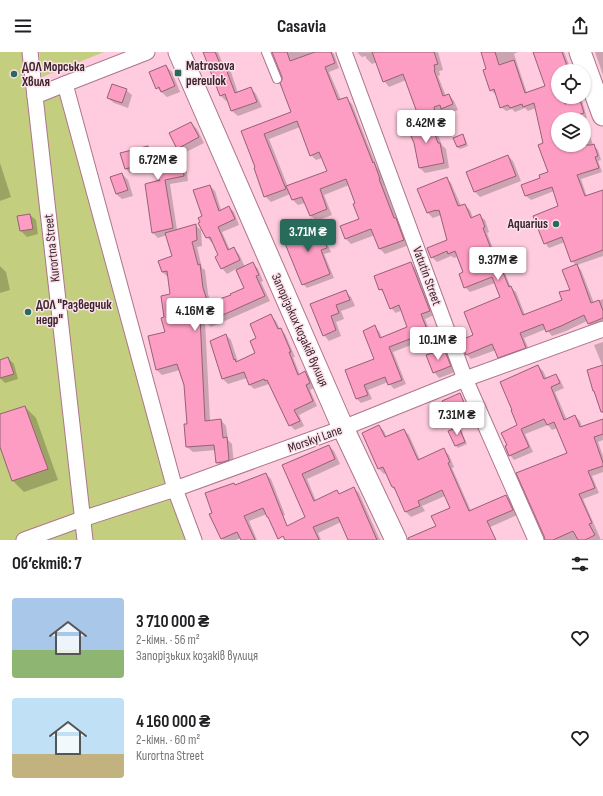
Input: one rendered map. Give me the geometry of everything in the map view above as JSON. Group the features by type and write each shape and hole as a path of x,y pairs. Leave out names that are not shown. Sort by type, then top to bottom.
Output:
{"main road":[{"name":"Запорізьких козаків вулиця","path":"179,52 344,428 396,540"},
{"path":"580,52 603,115"}],"street":[{"name":"Kurortna Street","path":"30,52 85,540"},
{"path":"35,96 147,52"},
{"name":"Vatutin Street","path":"344,52 465,380 536,540"},
{"path":"65,84 175,489 194,540"},
{"name":"Morskyi Lane","path":"24,540 82,519 175,489 344,428 465,380 603,329"}],"lane":[{"path":"266,52 277,79"}],"green space":[{"path":"0,52 25,52 36,97 62,86 193,540 0,540"},
{"path":"39,52 104,52 42,77"}],"building":[{"path":"203,52 215,52 221,66 225,66 235,93 251,87 257,102 231,111 225,94 220,96"},
{"path":"272,52 287,52 290,61 315,52 331,52 335,63 325,67 338,100 347,97 404,240 379,249 371,229 345,239 340,226 359,219 346,179 320,189 327,209 310,216 302,197 292,200 286,186 327,171 319,152 310,156 297,121 264,134 286,189 264,197 254,168 255,167 241,131 291,112 280,83 282,77"},
{"path":"372,52 434,52 438,64 434,65 434,70 443,96 449,94 453,104 441,109 440,105 434,107 435,112 419,118 403,74 383,82"},
{"path":"481,52 495,52 499,65 514,60 525,93 545,86 533,52 562,52 566,64 551,64 551,104 581,104 584,112 551,112 551,152 591,152 591,145 594,144 598,156 595,157 599,168 577,175 585,196 603,190 603,250 571,262 562,237 544,244 533,216 558,206 552,187 525,196 521,185 540,178 539,175 548,172 538,145 543,143 534,103 523,107 522,104 510,108 508,105 500,108 494,89 490,91 483,70 486,69"},
{"path":"166,65 175,86 161,92 159,87 156,89 149,72"},
{"path":"112,84 127,89 122,103 107,98"},
{"path":"429,118 438,143 440,143 444,163 419,168 414,143 407,127"},
{"path":"191,122 199,137 177,149 169,133"},
{"path":"463,134 466,144 457,147 453,138"},
{"path":"148,146 149,152 181,148 184,176 165,180 173,228 152,233 145,184 158,181 155,161 125,169 120,153"},
{"path":"508,155 516,176 474,192 466,172"},
{"path":"122,173 128,190 116,194 110,177"},
{"path":"447,177 458,206 465,204 471,218 480,214 485,227 483,228 495,259 497,258 509,287 511,286 523,315 562,300 559,292 570,290 562,270 577,264 591,303 599,300 603,311 603,318 588,324 584,315 546,332 543,324 520,333 526,348 498,358 492,344 466,355 461,340 473,335 464,312 500,297 492,277 464,288 459,274 463,272 455,251 448,254 447,251 431,258 427,248 447,240 439,210 427,213 417,189"},
{"path":"210,185 219,211 229,206 235,219 218,227 228,250 234,247 240,260 221,269 215,257 218,255 210,237 206,238 198,223 200,222 198,218 202,216 193,190"},
{"path":"30,214 33,229 20,231 17,216"},
{"path":"312,219 320,240 324,238 327,248 321,250 330,274 302,285 284,241 297,236 293,226"},
{"path":"196,224 197,240 192,242 198,265 200,264 203,288 208,303 231,295 230,294 244,288 236,270 253,262 259,275 256,276 265,296 205,323 203,316 200,317 205,421 221,419 223,438 227,437 229,460 216,463 214,445 186,447 184,424 187,424 184,385 177,364 156,370 148,336 165,332 161,318 164,317 161,296 170,294 167,271 162,272 158,261 172,256 165,233"},
{"path":"411,262 430,311 421,314 428,332 389,347 402,380 388,385 385,377 364,385 368,395 356,399 345,370 374,359 363,331 375,325 380,338 407,327 399,305 390,309 382,289 379,290 374,276"},
{"path":"346,290 350,300 336,305 339,313 331,316 336,330 323,336 310,304"},
{"path":"271,314 278,329 281,328 291,352 289,352 298,375 305,371 310,383 306,385 313,401 294,410 300,421 289,426 267,380 265,381 264,379 249,385 244,372 222,379 210,341 226,334 234,360 235,359 236,362 255,353 250,341 256,338 250,324"},
{"path":"444,349 451,366 433,373 426,355"},
{"path":"8,357 14,374 0,378 0,360"},
{"path":"538,365 544,379 556,374 560,383 551,387 564,420 575,415 580,427 603,419 603,434 594,437 603,466 588,471 595,488 579,494 592,523 589,524 595,535 585,540 578,540 573,531 553,540 545,540 516,473 567,453 554,422 547,425 544,419 521,429 529,447 509,456 505,446 507,445 501,433 517,425 500,382"},
{"path":"603,365 603,412 601,412 587,370"},
{"path":"460,393 468,412 450,420 442,401"},
{"path":"25,406 48,469 12,481 0,447 0,414"},
{"path":"379,425 385,437 404,429 418,460 444,448 450,462 448,463 469,511 506,495 513,510 487,521 496,540 408,540 408,538 436,526 431,516 450,508 442,490 418,501 420,506 405,512 383,467 378,469 362,433"},
{"path":"459,427 465,442 455,446 448,431"},
{"path":"329,445 335,459 302,474 314,501 337,490 339,494 354,487 377,540 348,540 338,517 313,527 319,540 285,540 283,536 278,539 263,508 244,516 255,540 241,540 237,532 221,539 209,514 212,513 205,493 234,483 235,485 266,473 287,526 305,517 282,465"}],"place":[{"name":"Matrosova pereulok","path":"178,73"},
{"name":"ДОЛ Морська Хвиля","path":"14,74"},
{"name":"Aquarius","path":"556,224"},
{"name":"ДОЛ \"Разведчик недр\"","path":"28,312"}]}
